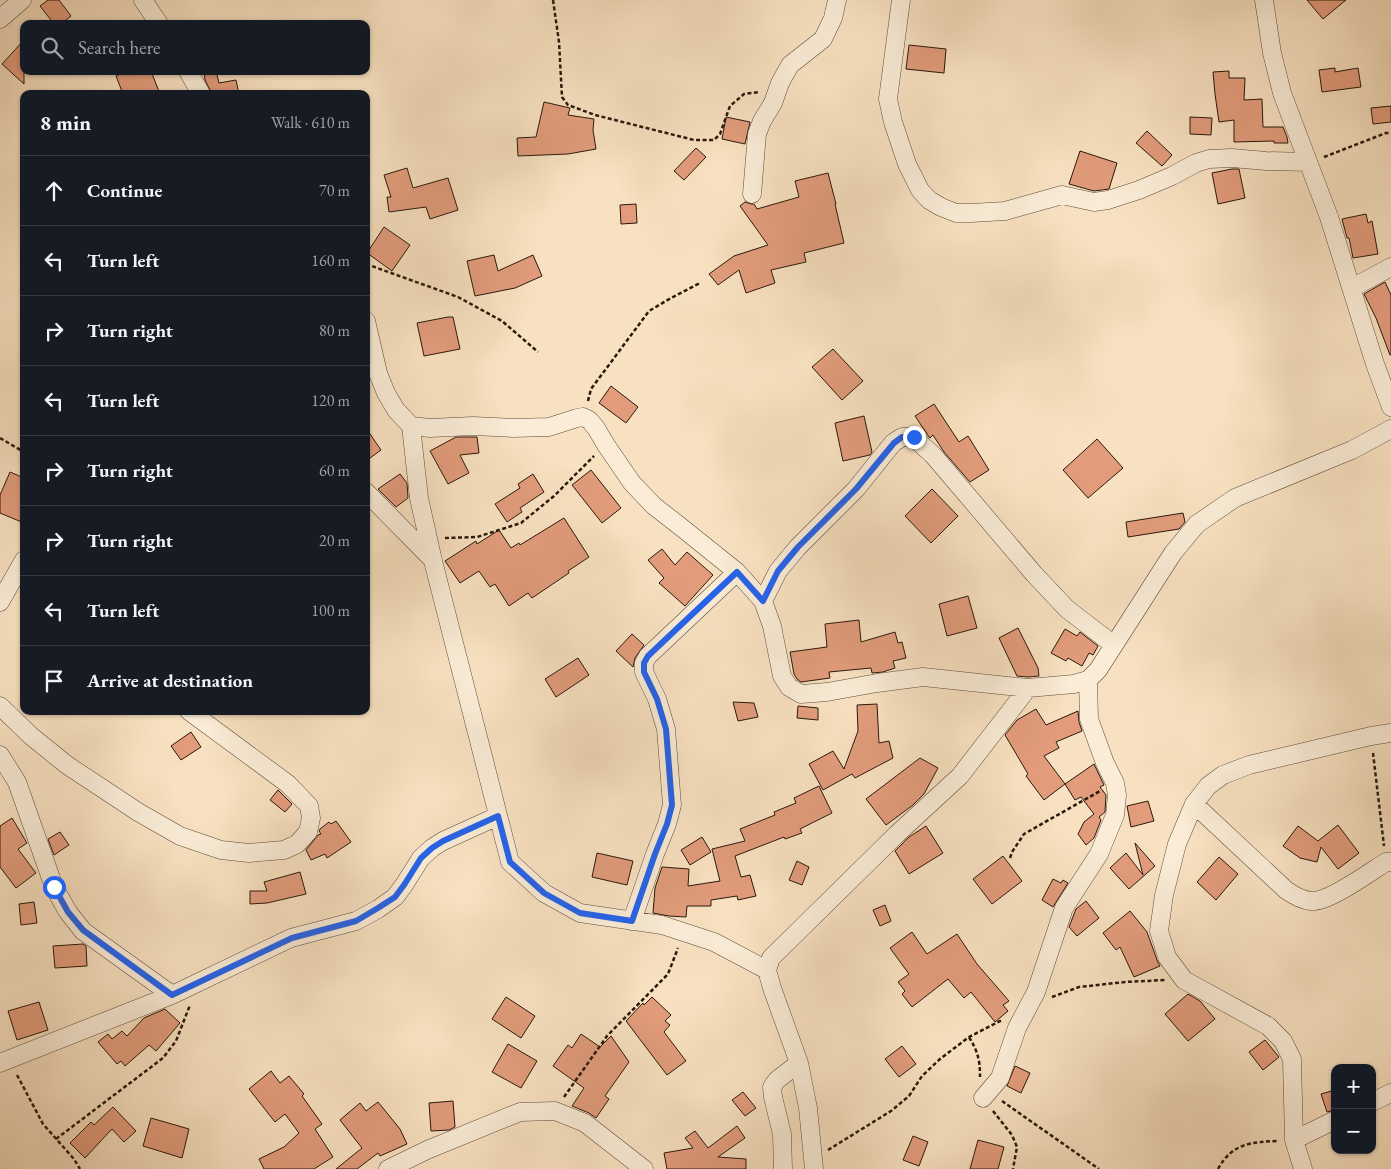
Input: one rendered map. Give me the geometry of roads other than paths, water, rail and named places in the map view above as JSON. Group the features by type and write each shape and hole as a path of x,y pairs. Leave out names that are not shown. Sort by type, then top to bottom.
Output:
{"street":[{"path":"0,19 22,0"},
{"path":"143,0 156,20"},
{"path":"752,194 757,134 762,121 773,103 780,83 790,65 823,39 837,0"},
{"path":"901,0 888,99 893,122 907,164 920,190 929,200 941,207 956,212 971,213 1005,211 1062,195 1094,202 1108,200 1139,190 1196,163 1209,159 1232,158 1308,162"},
{"path":"1264,0 1272,54 1282,93 1329,217 1375,364 1391,407"},
{"path":"190,75 199,90"},
{"path":"1352,288 1391,266"},
{"path":"370,339 378,373 386,393 396,410 412,426 430,428 473,426 549,427 577,418 584,417 589,420 632,483 654,506 737,572 763,601 772,626 782,676 789,687 801,694 923,678 1028,688 1074,684 1088,680 1098,670 1173,554 1197,524 1235,498 1352,450 1391,429"},
{"path":"412,426 419,498 510,862 544,893 580,913 662,925 714,942 767,970"},
{"path":"763,601 778,571 798,547 856,489 894,443 902,437 914,437 933,455 1034,574 1067,609 1114,645"},
{"path":"370,496 434,561"},
{"path":"0,602 20,567"},
{"path":"632,921 672,805 666,729 657,699 644,672 644,663 648,656 737,572"},
{"path":"986,1094 1000,1078 1017,1028 1036,992 1064,908 1099,854 1115,816 1117,795 1115,783 1105,763 1089,719 1088,680"},
{"path":"813,1164 808,1108 799,1063 767,970 771,958 897,834 960,776 1028,688"},
{"path":"0,706 31,736 67,765 138,812 180,836 221,850 249,853 284,850 297,844 308,832 311,818 309,806 288,784 194,715"},
{"path":"1303,1169 1294,1140 1292,1059 1284,1041 1268,1026 1184,980 1166,957 1159,931 1164,895 1177,844 1194,804 1208,786 1223,775 1249,765 1391,733"},
{"path":"0,755 17,782 54,887 68,912 83,930 172,995"},
{"path":"1194,804 1286,890 1305,900 1312,902 1330,897 1388,862"},
{"path":"5,1062 172,995 292,938 356,921 395,897 421,858 432,848 498,816"},
{"path":"783,1169 782,1134 772,1087 777,1080 799,1063"},
{"path":"1376,1100 1391,1093"},
{"path":"388,1169 427,1150 520,1112 555,1111 586,1123 644,1169"},
{"path":"1294,1140 1331,1122"}]}
